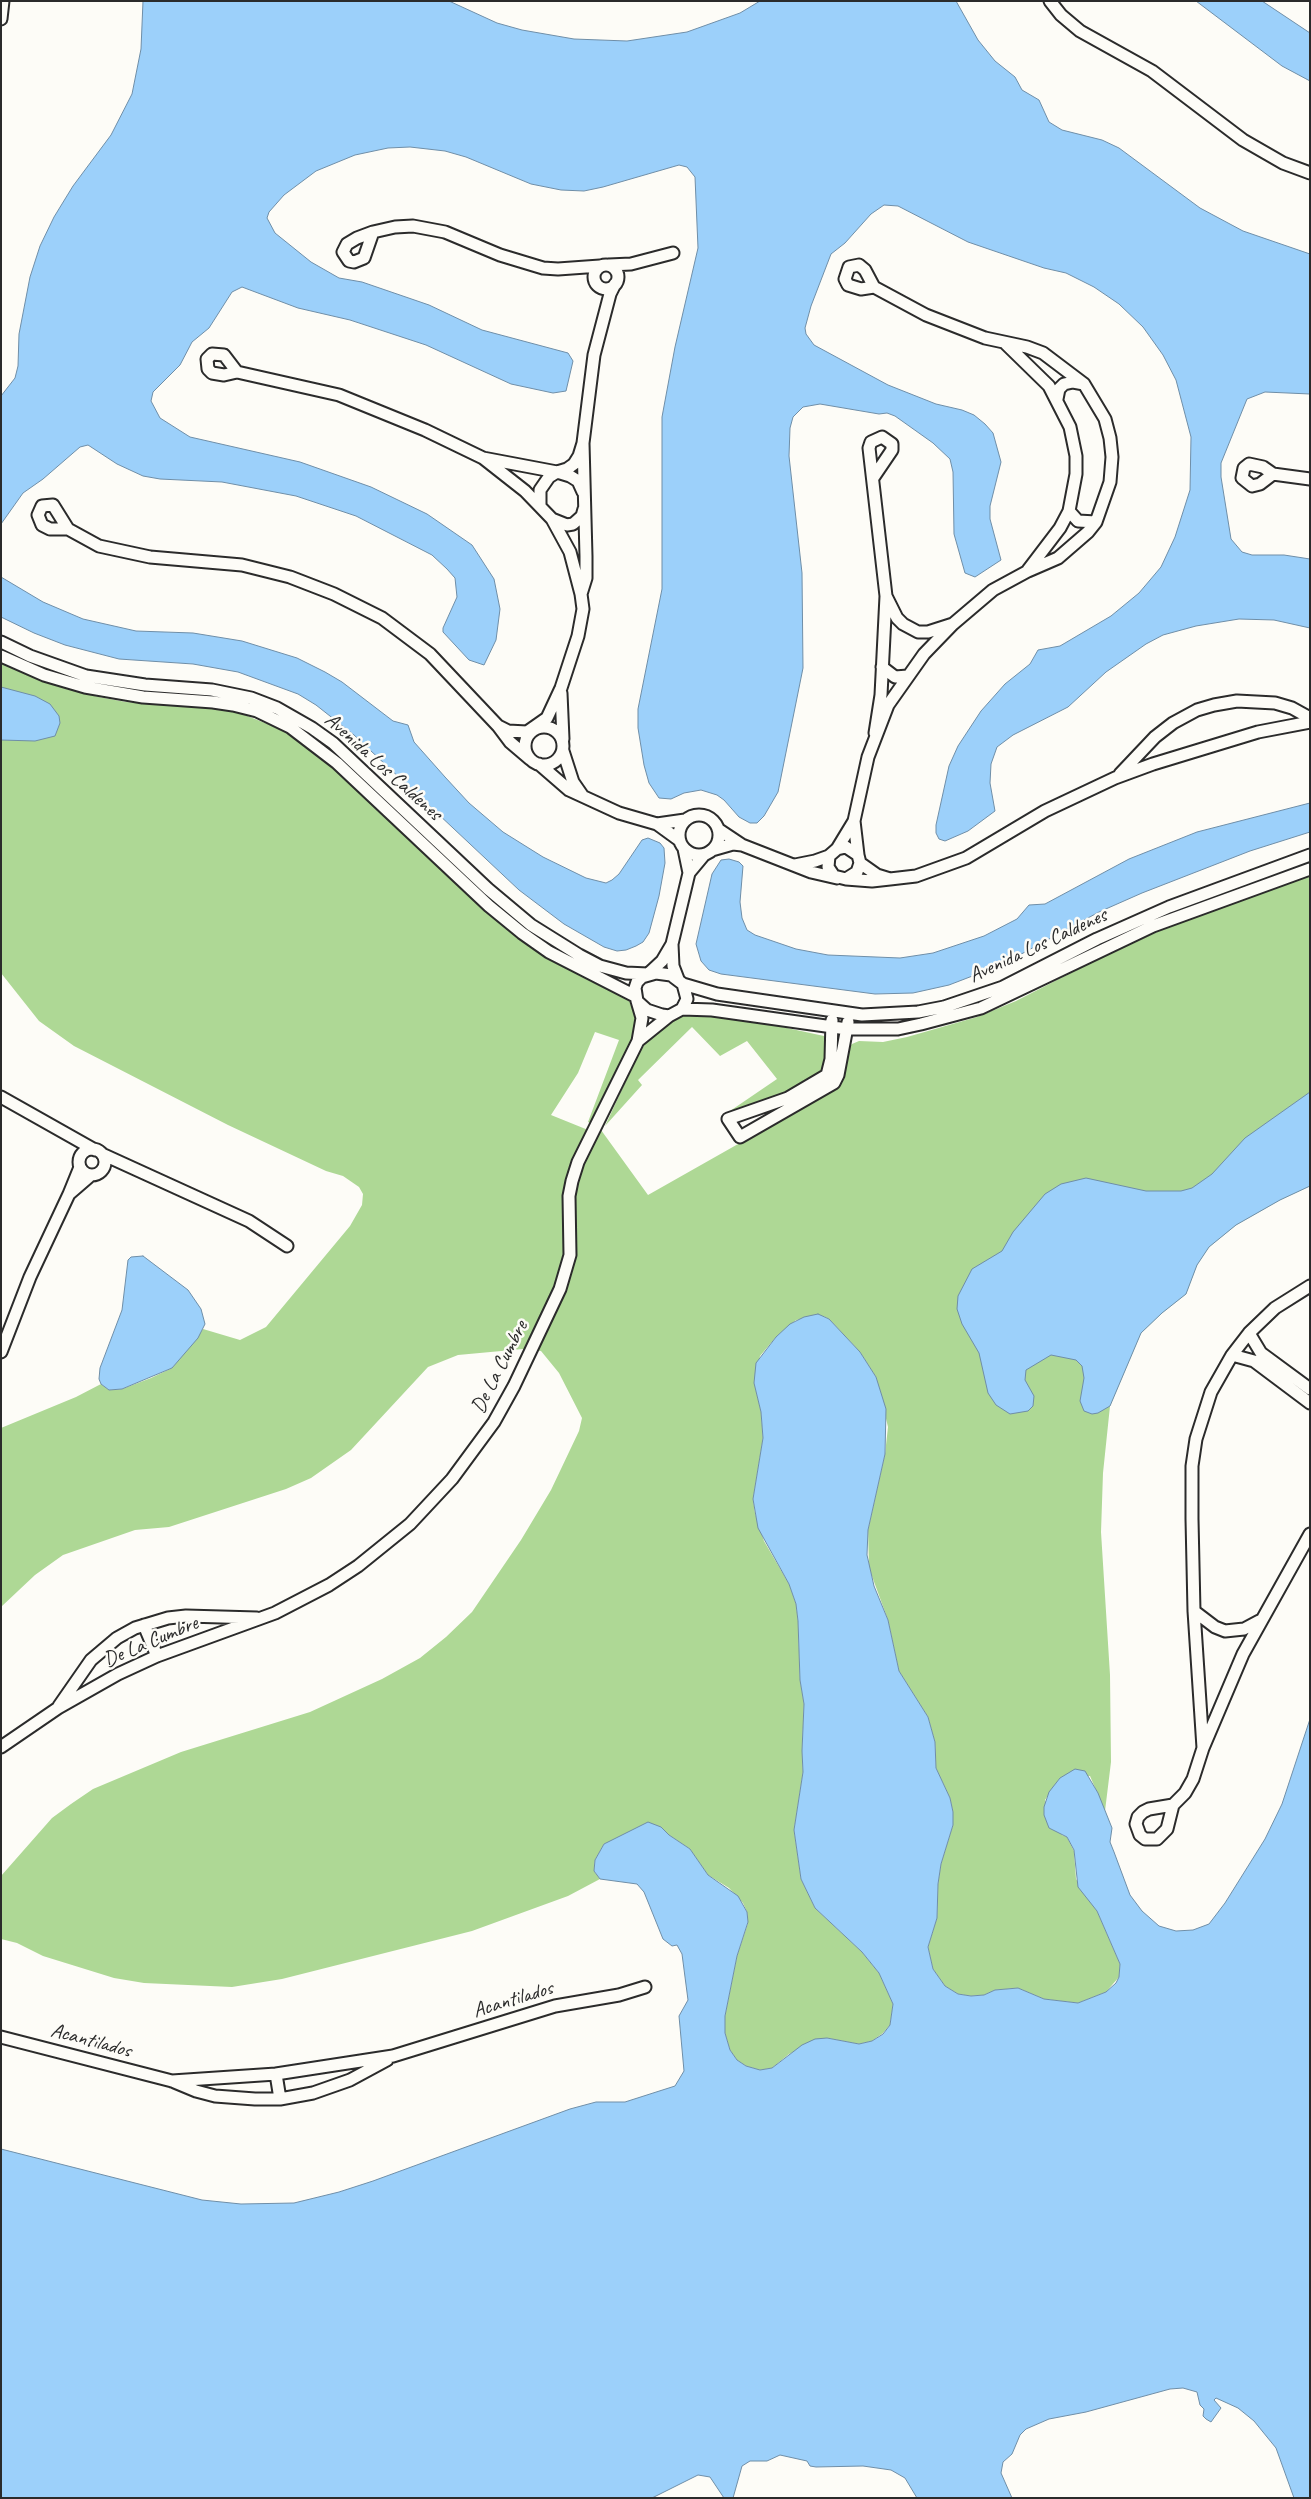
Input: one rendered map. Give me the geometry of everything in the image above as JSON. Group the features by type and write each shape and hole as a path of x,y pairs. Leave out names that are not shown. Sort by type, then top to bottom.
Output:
{"street":[{"path":"1,19 3,1"},
{"path":"1050,1 1060,15 1080,31 1152,71 1243,140 1283,163 1310,173"},
{"path":"373,232 394,226 428,227 500,255 543,268 631,264 673,253"},
{"path":"581,594 586,578 583,443 594,355 607,305 616,282 622,271 631,264"},
{"path":"607,305 597,283 595,272 605,266 616,269 616,282"},
{"path":"575,268 605,289 616,282"},
{"path":"874,287 926,316 1006,344 1027,347 1043,354 1084,384 1104,419 1112,457 1110,482 1096,522 1080,541 1058,558 1028,571 993,590 953,624 924,654 908,676 888,706 875,733"},
{"path":"1006,344 1039,374 1056,399 1070,428 1076,456 1076,474 1069,511 1060,528 1028,571"},
{"path":"237,372 338,395 425,430 483,458 540,506 552,519 570,552 583,609 578,636 561,688 547,718 535,728 525,742 527,754 535,762 551,764 561,757 563,746 561,688"},
{"path":"1056,399 1059,389 1064,384 1073,382 1084,384"},
{"path":"540,506 539,499 543,484 557,472 567,469 574,464 583,443"},
{"path":"483,458 570,476 578,481 583,492"},
{"path":"1273,474 1310,479"},
{"path":"854,821 859,859 854,875 843,879 830,872 828,861 854,821 875,733 884,641 886,596 873,478"},
{"path":"552,519 567,525 572,524 582,516 584,508"},
{"path":"1069,511 1078,521 1096,522"},
{"path":"68,529 99,546 118,551 150,557 242,565 290,576 334,594 382,618 430,654 498,726 510,742 569,790 620,813 657,824 693,854 708,852 733,844 742,845"},
{"path":"886,596 892,611 903,624 918,632 924,638 924,654"},
{"path":"884,641 891,630 903,624"},
{"path":"918,632 928,632 953,624"},
{"name":"Avenida Los Caldenes","path":"1,642 30,656 86,676 146,685 212,690 251,698 277,708 312,728 333,743 488,889 531,925 600,966 626,973 648,974"},
{"name":"Avenida Los Caldenes","path":"1,656 44,675 86,687 143,697 214,702 257,711 290,727 337,763 489,906 526,937 549,952 636,998"},
{"path":"882,667 895,677 908,676"},
{"path":"1115,778 1155,736 1197,710 1237,701 1256,701 1292,708 1310,718"},
{"path":"657,824 685,820 697,814 704,815 710,818 718,829 742,845 780,861 795,864 810,872 843,879 872,881 916,876 966,858 1045,811 1115,778 1208,746 1258,732 1310,722"},
{"path":"498,726 518,732 547,726 558,731 573,782 582,795"},
{"path":"685,820 679,829 681,845 689,873"},
{"path":"638,1041 669,1016 682,1009 687,999 672,960 672,944 689,873 718,840 718,829"},
{"path":"795,864 846,847 877,875 890,879"},
{"name":"Avenida Los Caldenes","path":"681,982 717,994 833,1011 889,1015 918,1012 977,997 1169,907 1310,855"},
{"name":"Avenida Los Caldenes","path":"682,1009 712,1010 847,1029 898,1029 980,1008 1153,926 1310,869"},
{"path":"638,1041 642,1018 636,998 637,982 662,961 672,944"},
{"path":"648,974 663,973 681,982"},
{"path":"636,998 655,1013 669,1016"},
{"path":"833,1011 832,1059 827,1075 788,1098 728,1119 740,1138 834,1083 838,1075 849,1013"},
{"name":"De La Cumbre","path":"1,1747 85,1691 157,1656 261,1618 329,1585 358,1566 397,1534 452,1479 494,1422 514,1386 560,1289 570,1256 569,1196 572,1181 578,1162 638,1041"},
{"path":"1,1097 98,1152 248,1221 287,1246"},
{"path":"764,1106 770,1120"},
{"path":"60,1129 74,1143 80,1164 85,1173 96,1174 117,1168 139,1170"},
{"path":"1,1352 30,1277 69,1194 86,1151 98,1152"},
{"path":"69,1194 105,1166 98,1152"},
{"path":"1203,1748 1194,1611 1192,1475 1196,1439 1211,1392 1232,1354 1249,1332 1275,1308 1310,1286"},
{"path":"1249,1332 1257,1357"},
{"path":"1232,1354 1257,1357 1308,1394"},
{"path":"1173,1805 1193,1779 1203,1748 1227,1690 1260,1621 1310,1534"},
{"path":"1194,1611 1215,1628 1225,1631 1244,1629 1260,1621"},
{"name":"De La Cumbre","path":"58,1708 80,1672 95,1655 117,1638 144,1624 186,1616 261,1618"},
{"path":"144,1624 157,1656"},
{"name":"Acantilados","path":"172,2080 276,2074 393,2056 555,2006 619,1995 646,1987"},
{"name":"Acantilados","path":"1,2037 172,2080 196,2091 215,2096 255,2100 280,2099 313,2093 364,2074 393,2056"},
{"path":"276,2074 280,2099"}],"green space":[{"path":"1,663 67,689 99,697 126,702 235,711 280,729 318,754 485,911 544,956 629,1000 638,1023 634,1040 592,1124 588,1122 619,1040 595,1032 578,1073 551,1115 598,1134 601,1130 648,1195 837,1088 842,1083 848,1049 852,1044 859,1041 883,1042 907,1037 977,1017 1016,1001 1098,959 1159,931 1310,874 1310,1186 1280,1200 1236,1225 1209,1247 1197,1265 1186,1294 1141,1333 1110,1406 1103,1473 1101,1532 1110,1675 1111,1762 1105,1811 1090,1776 1060,1778 1045,1800 1062,1835 1067,1837 1074,1851 1076,1879 1097,1911 1120,1964 1119,1977 1106,1992 1078,2003 1044,1999 1018,1988 995,1990 984,1995 971,1996 958,1994 945,1986 933,1969 928,1947 937,1918 938,1884 941,1864 953,1825 953,1812 950,1798 936,1768 935,1742 928,1717 899,1671 888,1620 869,1568 868,1530 885,1454 888,1427 876,1377 860,1352 829,1319 823,1316 796,1320 776,1337 760,1356 754,1382 761,1412 763,1438 753,1499 755,1513 764,1541 789,1584 796,1604 800,1680 804,1704 803,1772 794,1830 801,1879 815,1908 862,1952 879,1973 893,2004 890,2025 883,2033 872,2041 859,2044 827,2038 789,2054 772,2068 760,2070 746,2066 737,2060 730,2050 725,2033 725,2016 737,1956 748,1923 747,1912 743,1903 729,1888 708,1875 690,1849 669,1835 661,1827 604,1844 595,1860 594,1871 600,1879 568,1896 472,1931 282,1979 232,1987 144,1983 114,1978 43,1956 17,1943 1,1939 1,1876 52,1818 93,1789 181,1752 310,1712 382,1679 420,1658 446,1637 472,1612 521,1540 551,1490 579,1431 582,1418 559,1373 541,1351 523,1349 458,1355 428,1367 351,1450 311,1478 286,1489 169,1527 135,1530 63,1555 35,1575 1,1607 1,1428 76,1397 101,1384 109,1390 122,1389 172,1368 203,1329 240,1340 266,1327 350,1226 362,1205 363,1194 359,1187 343,1176 326,1171 228,1125 74,1046 39,1021 1,973"},
{"path":"698,1014 750,1020 824,1036 827,1039 824,1071 787,1093 730,1111 777,1079 747,1041 720,1056 692,1027 638,1080 642,1085 605,1126 639,1053 652,1034 670,1021 683,1016"}],"water":[{"path":"143,1 449,1 497,23 522,30 574,39 627,41 687,32 740,13 760,1 956,1 978,40 995,61 1015,77 1022,90 1039,100 1049,122 1062,130 1102,140 1119,148 1200,208 1243,231 1310,254 1310,394 1265,392 1247,399 1221,463 1221,477 1231,539 1242,552 1252,555 1284,555 1310,559 1310,628 1274,620 1239,619 1196,626 1163,635 1146,644 1106,672 1068,707 1013,735 997,747 991,764 990,783 995,811 968,831 945,841 939,839 936,833 936,825 949,766 958,746 981,711 1005,684 1030,664 1038,650 1060,646 1111,616 1139,593 1161,567 1175,537 1190,490 1191,437 1176,380 1163,355 1143,327 1119,304 1094,287 1066,273 1044,268 968,242 898,206 884,205 871,214 845,243 831,254 811,306 805,328 806,334 814,345 888,385 936,404 974,415 993,433 1001,462 990,506 990,519 1001,560 975,577 965,573 954,534 953,472 950,459 933,443 895,416 887,413 879,414 820,404 803,407 793,417 790,428 789,456 802,573 803,668 778,792 764,816 757,823 750,823 739,817 717,795 701,790 684,793 671,799 659,798 649,783 644,765 638,728 638,709 662,589 662,417 675,347 698,248 695,177 687,167 679,165 603,187 584,191 561,190 531,184 466,157 445,151 410,147 388,148 355,155 316,171 284,195 269,212 267,218 275,233 311,262 339,278 362,282 429,305 482,330 568,353 573,361 566,391 553,393 511,384 426,345 350,320 298,308 242,287 232,292 209,328 192,342 180,365 153,392 151,401 160,418 190,437 300,462 371,487 427,514 472,545 494,579 500,609 496,640 484,665 469,660 443,632 457,597 455,578 432,555 356,516 296,496 222,482 160,479 143,476 117,464 88,445 80,447 43,479 23,493 1,524 1,396 15,378 18,366 19,334 30,277 40,246 54,217 73,186 111,135 132,94 141,49"},
{"path":"1196,1 1262,1 1310,33 1310,81 1282,66"},
{"path":"1,577 43,602 83,619 136,631 193,633 242,641 297,658 325,672 342,682 393,721 408,725 414,742 445,777 469,803 503,832 543,857 586,878 606,883 619,874 642,840 648,838 660,843 664,848 665,863 659,896 649,933 643,942 636,946 617,951 604,947 564,924 519,890 354,735 316,705 298,694 238,672 193,664 119,659 65,645 34,633 1,617"},
{"path":"1,687 35,696 50,704 59,716 60,723 55,736 35,741 1,740"},
{"path":"1310,803 1310,832 1250,851 1142,893 1099,912 1001,965 949,985 913,993 875,994 721,974 709,970 701,961 696,944 712,874 721,860 729,859 739,862 743,866 740,902 742,918 747,930 755,935 796,949 828,955 900,958 933,953 984,936 1017,919 1029,905 1045,904 1129,859 1197,832"},
{"path":"1310,1092 1310,1186 1280,1200 1236,1225 1209,1247 1197,1265 1186,1294 1141,1333 1110,1406 1098,1413 1092,1414 1084,1411 1080,1401 1084,1378 1082,1366 1076,1360 1051,1355 1026,1370 1025,1380 1034,1396 1033,1406 1028,1411 1010,1414 996,1405 988,1393 979,1353 962,1324 957,1309 958,1296 972,1269 1002,1251 1013,1232 1045,1194 1061,1184 1086,1178 1146,1191 1181,1191 1192,1188 1212,1174 1245,1138"},
{"path":"143,1256 188,1290 201,1309 205,1324 198,1338 172,1368 122,1389 109,1390 101,1384 99,1379 100,1368 122,1310 128,1260 131,1257"},
{"path":"818,1314 829,1319 860,1352 876,1377 886,1409 885,1454 868,1530 867,1555 874,1586 888,1620 899,1671 928,1717 935,1742 936,1768 950,1798 953,1812 953,1825 941,1864 938,1884 937,1918 928,1947 933,1969 945,1986 958,1994 971,1996 984,1995 995,1990 1018,1988 1044,1999 1078,2003 1106,1992 1116,1983 1119,1977 1120,1964 1097,1911 1078,1887 1074,1850 1067,1837 1049,1828 1044,1815 1044,1807 1049,1792 1060,1778 1075,1769 1085,1771 1098,1793 1112,1828 1110,1842 1130,1895 1142,1911 1159,1926 1176,1931 1193,1930 1209,1924 1225,1903 1265,1839 1282,1804 1310,1719 1310,2498 1294,2498 1276,2448 1254,2421 1238,2408 1216,2398 1214,2400 1221,2408 1211,2422 1203,2416 1204,2409 1200,2405 1197,2392 1183,2388 1170,2389 1086,2412 1049,2419 1026,2429 1020,2435 1012,2454 1003,2462 1001,2473 1012,2498 917,2498 905,2478 891,2470 863,2466 816,2467 810,2466 807,2461 780,2455 767,2461 750,2461 742,2466 733,2498 724,2498 710,2477 698,2475 652,2498 1,2498 1,2149 202,2200 241,2204 294,2203 373,2181 570,2109 596,2102 625,2102 675,2086 684,2071 679,2016 688,2000 682,1954 677,1945 672,1946 663,1939 644,1892 637,1884 600,1879 594,1871 595,1860 604,1844 648,1822 661,1827 669,1835 690,1849 708,1875 738,1896 747,1912 748,1922 737,1956 725,2016 725,2033 730,2050 737,2060 746,2066 760,2070 772,2068 802,2045 815,2039 827,2038 859,2044 872,2041 883,2034 890,2025 893,2004 879,1973 862,1952 815,1908 801,1879 794,1830 803,1772 804,1704 800,1680 796,1604 789,1584 758,1528 753,1499 763,1438 761,1412 754,1383 756,1363 776,1337 790,1324 804,1317"}]}
